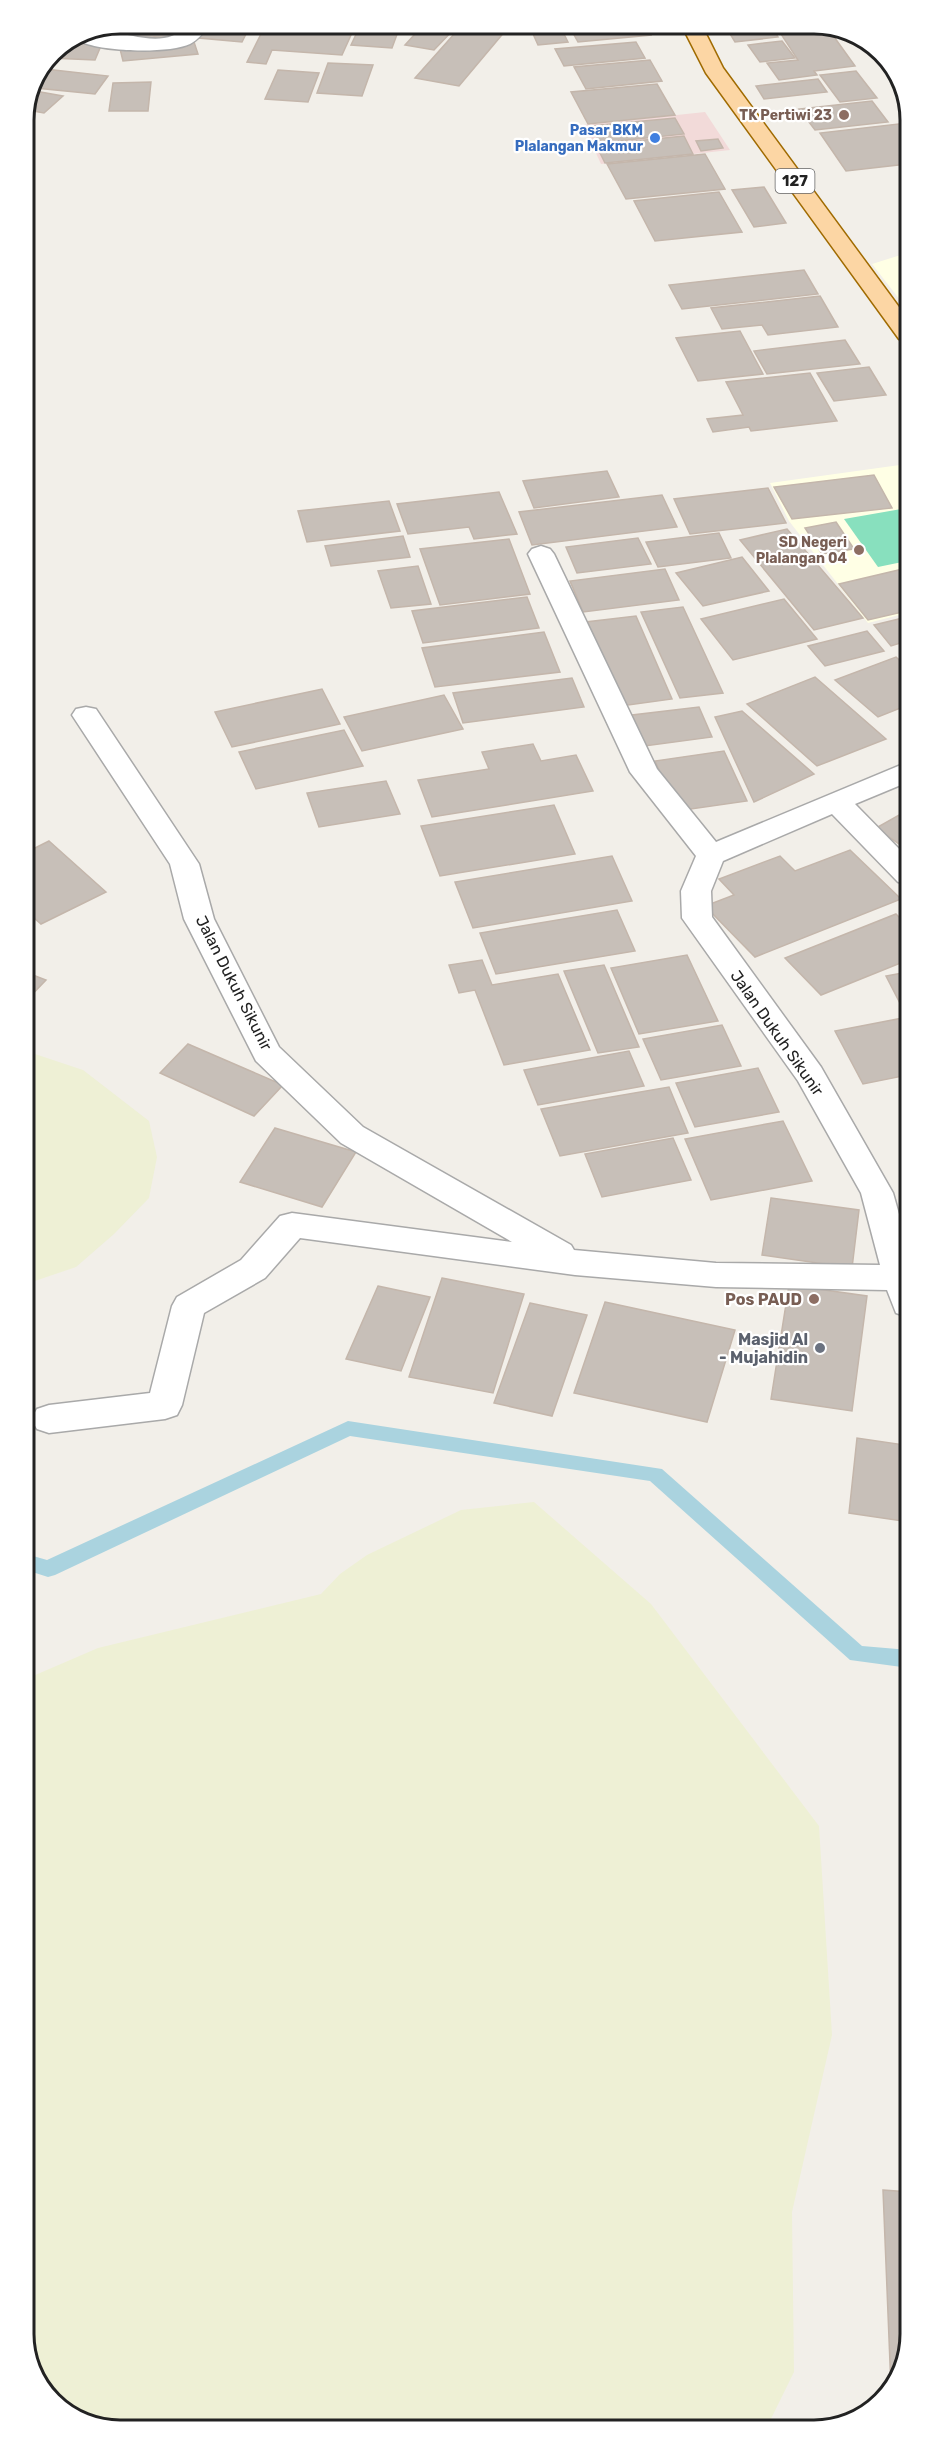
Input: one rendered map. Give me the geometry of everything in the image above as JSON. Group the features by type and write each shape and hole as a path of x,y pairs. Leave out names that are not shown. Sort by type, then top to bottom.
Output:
{"main road":[{"name":"127","path":"696,35 713,69 900,324"}],"street":[{"path":"95,39 144,43 176,42 185,40 191,34"},
{"path":"540,554 644,772 711,855 900,774"},
{"name":"Jalan Dukuh Sikunir","path":"86,715 184,864 199,919 267,1053 352,1135 575,1263"},
{"path":"836,802 900,867"},
{"name":"Jalan Dukuh Sikunir","path":"711,855 696,891 697,918 810,1074 877,1193 900,1271"},
{"name":"Jalan Dukuh Sikunir","path":"49,1419 165,1405 189,1306 253,1269 292,1225 575,1263 900,1290"}],"shaded area":[{"name":"Pasar BKM Plalangan Makmur","path":"705,112 730,150 601,164 583,125"},
{"path":"900,255 900,300 872,264"},
{"name":"SD Negeri Plalangan 04","path":"900,465 900,615 868,623 789,521 770,483"},
{"path":"35,1054 83,1070 149,1121 157,1157 149,1198 114,1234 76,1267 34,1281"},
{"path":"534,1502 651,1604 819,1826 832,2035 792,2212 794,2372 770,2420 115,2419 93,2415 68,2402 49,2381 37,2355 34,2333 34,1675 98,1648 321,1594 340,1574 367,1555 461,1510"}],"green space":[{"path":"900,509 900,562 878,567 844,519"}],"building":[{"path":"121,34 180,34 177,39 154,37 151,42 101,37"},
{"path":"201,34 246,34 242,42 199,38"},
{"path":"261,34 351,34 342,55 272,50 266,64 247,62"},
{"path":"356,34 397,34 392,48 351,45"},
{"path":"415,34 449,34 434,50 405,45"},
{"path":"454,34 502,35 459,86 415,78"},
{"path":"533,35 564,35 568,42 538,45"},
{"path":"574,35 651,35 578,42"},
{"path":"731,35 777,35 778,37 735,42"},
{"path":"782,35 834,37 855,66 814,71 817,75 779,80 767,63 798,60"},
{"path":"88,41 103,41 95,60 61,59"},
{"path":"782,41 795,58 760,62 748,45"},
{"path":"194,42 198,54 123,61 120,49"},
{"path":"636,42 645,58 564,66 555,49"},
{"path":"650,60 662,81 586,89 574,67"},
{"path":"328,63 373,65 362,96 317,93"},
{"path":"51,70 108,76 95,94 41,89"},
{"path":"278,70 319,73 308,102 265,99"},
{"path":"856,71 877,98 840,102 820,75"},
{"path":"818,79 827,92 764,99 756,86"},
{"path":"151,82 148,111 109,111 113,83"},
{"path":"657,84 675,115 588,124 571,92"},
{"path":"40,92 63,96 44,113 35,111"},
{"name":"TK Pertiwi 23","path":"872,101 888,122 815,130 799,109"},
{"path":"675,118 684,134 600,143 591,126"},
{"path":"900,124 900,165 846,171 820,133"},
{"path":"684,136 693,154 605,163 596,145"},
{"path":"718,139 723,148 701,151 696,141"},
{"path":"705,154 725,189 626,199 607,164"},
{"path":"764,187 786,223 754,227 732,190"},
{"path":"719,192 742,232 655,241 634,201"},
{"path":"804,270 818,294 682,309 669,285"},
{"path":"820,296 838,327 768,335 762,325 722,329 711,308"},
{"path":"740,331 763,374 698,381 676,338"},
{"path":"845,340 860,364 767,374 754,351"},
{"path":"869,367 886,395 834,401 817,373"},
{"path":"810,373 837,421 751,431 749,427 713,432 707,419 743,415 726,382"},
{"path":"607,471 619,497 534,508 523,481"},
{"path":"874,475 892,508 792,519 774,487"},
{"path":"768,488 786,523 690,534 674,499"},
{"path":"499,492 517,534 474,539 469,527 408,534 397,504"},
{"path":"662,495 677,527 532,545 519,512"},
{"path":"389,501 400,531 307,542 298,511"},
{"path":"836,522 854,549 822,554 805,528"},
{"path":"787,529 863,618 814,630 740,540"},
{"path":"719,533 731,558 658,567 646,542"},
{"path":"403,536 410,557 331,566 325,546"},
{"path":"638,538 651,564 577,573 566,547"},
{"path":"509,539 530,594 440,605 420,549"},
{"path":"742,557 769,591 703,606 676,573"},
{"path":"418,566 431,604 391,608 378,571"},
{"path":"665,569 679,600 583,612 570,581"},
{"path":"900,570 900,613 868,620 839,584"},
{"path":"527,597 539,628 423,643 412,611"},
{"path":"784,599 817,639 733,660 701,619"},
{"path":"683,607 723,693 680,698 641,612"},
{"path":"636,616 672,699 621,706 586,622"},
{"path":"900,619 900,643 891,646 874,625"},
{"path":"867,631 884,651 825,666 808,646"},
{"path":"544,632 560,672 435,687 422,648"},
{"path":"896,657 900,661 900,708 878,717 835,680"},
{"path":"815,677 886,739 817,766 747,704"},
{"path":"572,678 584,707 463,723 453,693"},
{"path":"322,689 340,724 232,747 215,712"},
{"path":"444,695 463,729 362,751 344,717"},
{"path":"699,707 712,737 637,747 624,716"},
{"path":"742,711 814,774 754,802 715,717"},
{"path":"344,730 363,766 256,789 239,752"},
{"path":"533,744 541,761 576,755 593,791 432,817 418,780 489,769 482,752"},
{"path":"724,751 747,801 677,811 655,761"},
{"path":"386,781 400,814 319,827 307,793"},
{"path":"554,805 575,854 440,876 421,826"},
{"path":"900,814 900,844 876,828"},
{"path":"49,841 106,892 41,924 35,918 35,848"},
{"path":"850,850 900,899 755,957 705,906 734,895 719,879 780,856 795,871"},
{"path":"612,856 632,901 473,928 455,882"},
{"path":"617,910 635,951 496,974 480,933"},
{"path":"896,914 900,918 900,963 821,995 785,958"},
{"path":"687,955 718,1021 639,1034 611,968"},
{"path":"482,960 492,985 558,974 590,1050 504,1065 475,990 459,993 449,965"},
{"path":"604,965 639,1047 598,1053 564,971"},
{"path":"900,973 900,1003 886,976"},
{"path":"35,976 46,980 35,992"},
{"path":"900,1019 900,1077 863,1084 835,1031"},
{"path":"722,1025 741,1066 661,1080 643,1039"},
{"path":"188,1044 283,1085 254,1116 160,1073"},
{"path":"629,1051 644,1086 538,1105 524,1070"},
{"path":"758,1068 779,1112 695,1127 676,1083"},
{"path":"669,1087 688,1133 560,1156 541,1109"},
{"path":"783,1121 812,1181 711,1200 685,1139"},
{"path":"275,1128 356,1152 322,1207 240,1182"},
{"path":"673,1138 691,1180 602,1197 585,1154"},
{"path":"771,1198 859,1210 852,1268 762,1255"},
{"path":"442,1278 524,1294 493,1393 409,1377"},
{"name":"Masjid Al - Mujahidin","path":"789,1285 867,1296 852,1411 771,1399"},
{"path":"378,1286 430,1297 401,1371 346,1359"},
{"path":"605,1302 735,1330 707,1422 574,1393"},
{"path":"530,1303 587,1315 552,1416 494,1403"},
{"path":"857,1438 900,1444 900,1521 849,1513"},
{"path":"883,2190 900,2191 900,2333 898,2350 890,2372"}],"waterway":[{"path":"34,1565 48,1569 348,1428 655,1474 857,1654 900,1658"}],"place":[{"name":"TK Pertiwi 23","path":"844,115"},
{"name":"Pasar BKM Plalangan Makmur","path":"655,138"},
{"name":"SD Negeri Plalangan 04","path":"859,550"},
{"name":"Pos PAUD","path":"814,1299"},
{"name":"Masjid Al - Mujahidin","path":"820,1348"}]}
